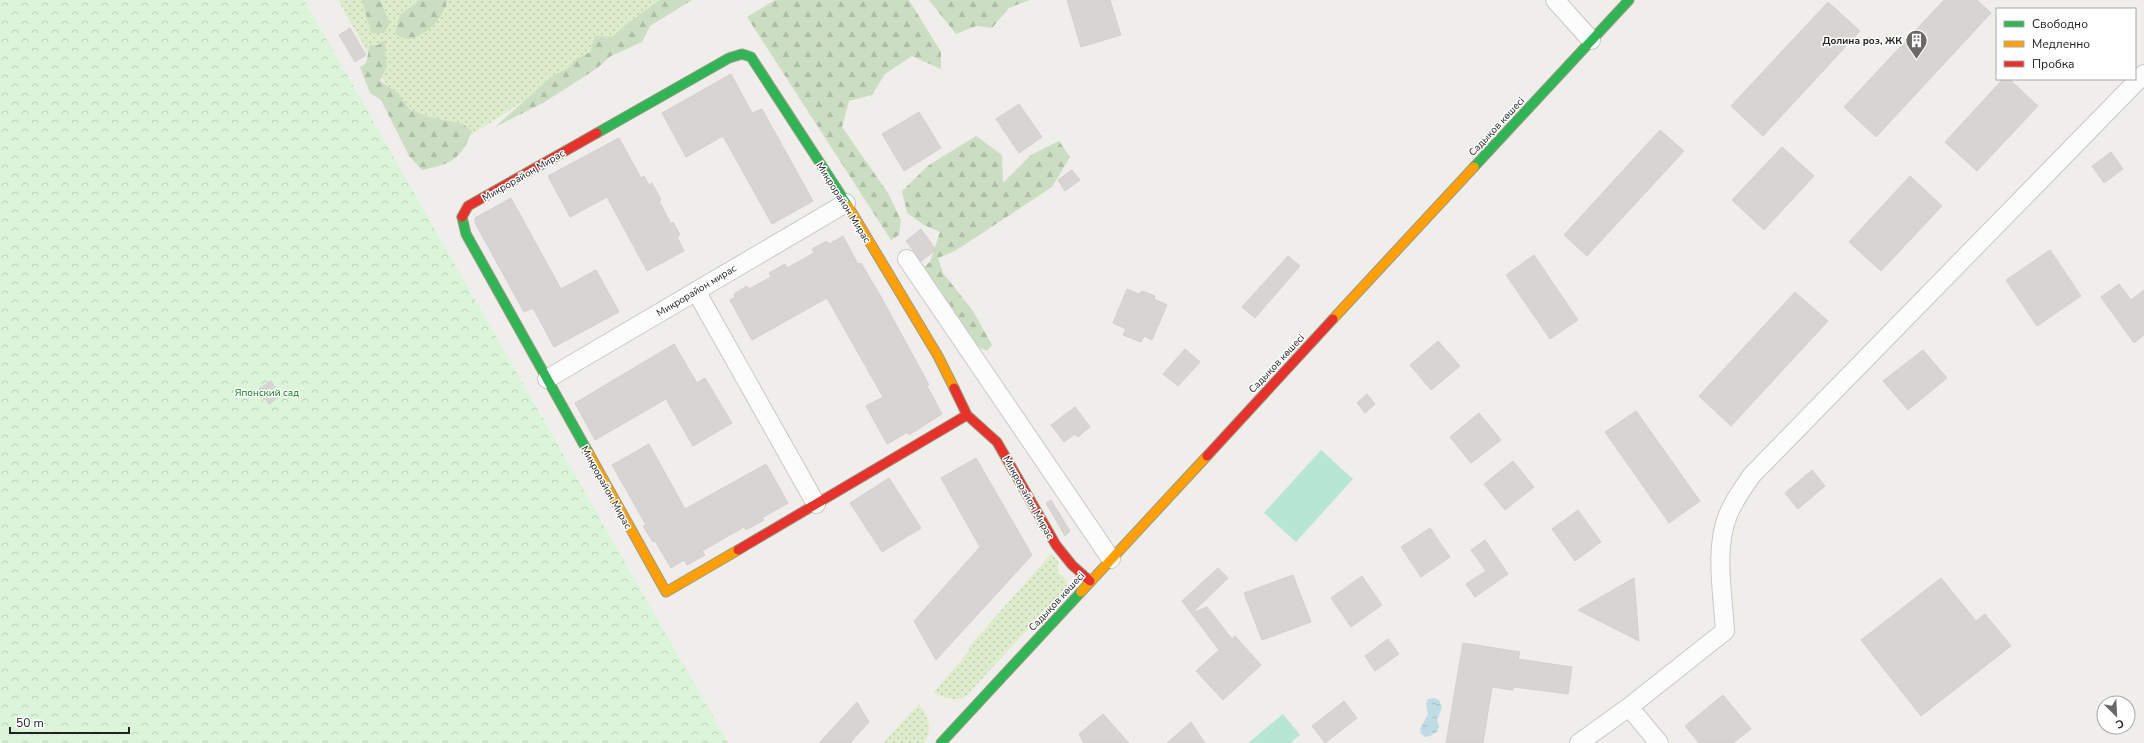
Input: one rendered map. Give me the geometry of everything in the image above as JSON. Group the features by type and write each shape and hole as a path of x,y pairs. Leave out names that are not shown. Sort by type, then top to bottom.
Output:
{"street":[{"path":"1555,0 1591,40"},
{"name":"Садықов көшесі","path":"941,743 1110,558 1628,0"},
{"name":"Микрорайон Мирас","path":"967,415 666,592 466,234 461,222 463,213 468,206 729,58 742,54 751,57 846,203 938,356 967,415 997,442 1056,545 1072,565 1090,581"},
{"path":"1579,743 1629,707 1725,632 1720,544 1728,516 1737,496 1752,475 2144,74"},
{"name":"Микрорайон мирас","path":"547,379 846,203"},
{"path":"907,259 1110,558"},
{"name":"Микрорайон Мирас","path":"696,291 816,504"},
{"path":"1629,707 1658,743"}],"green space":[{"name":"Японский сад","path":"0,0 304,0 728,743 0,743"},
{"path":"338,0 682,0 430,161"},
{"path":"362,0 380,0 390,23 384,33 371,33"},
{"path":"420,0 447,0 443,13 433,26 413,38 402,38 395,33 400,15"},
{"path":"660,0 692,0 650,26 642,42 611,56 596,69 543,103 495,127 551,77 568,68 577,59 590,52 595,36 612,37 628,23"},
{"path":"775,0 909,0 941,52 941,69 912,56 885,74 872,95 849,101 842,127 888,193 901,220 899,235 891,240 747,17"},
{"path":"929,0 1030,0 1009,8 992,28 976,26 956,34"},
{"path":"385,40 386,68 380,81 398,93 409,109 429,117 463,124 472,131 464,148 454,159 441,165 422,170 409,156 381,100 370,93 360,67 366,63 370,45 378,45"},
{"path":"976,136 1002,155 1003,183 1031,155 1059,141 1070,157 1052,187 955,251 938,258 943,273 973,311 992,345 987,351 978,347 922,269 930,262 940,232 924,225 907,213 902,191 929,165"},
{"path":"1321,450 1353,479 1296,542 1264,513"},
{"path":"1051,554 1058,561 1058,572 1067,581 1066,588 966,696 954,699 941,696 934,692 970,650 968,648"},
{"path":"919,704 929,723 929,733 924,743 883,743"},
{"path":"1283,714 1300,735 1290,743 1248,743"}],"water":[{"path":"1434,698 1439,700 1442,707 1437,720 1439,726 1437,732 1425,737 1421,734 1420,729 1428,714 1426,704 1428,699"}],"building":[{"path":"1067,0 1110,0 1121,35 1081,47"},
{"name":"Долина роз, ЖК","path":"1944,0 1977,0 1991,13 1876,137 1844,107"},
{"path":"1828,2 1860,31 1763,136 1731,106"},
{"path":"350,28 366,55 355,62 339,35"},
{"path":"731,74 752,113 762,109 813,201 772,224 723,136 686,157 662,113"},
{"path":"2002,80 2010,80 2038,106 1977,171 1945,142"},
{"path":"1019,104 1042,137 1019,153 996,119"},
{"path":"919,112 941,148 904,171 882,134"},
{"path":"1660,130 1684,151 1587,256 1564,235"},
{"path":"619,138 641,178 644,176 649,185 652,183 661,200 659,201 671,224 673,222 680,235 677,237 684,251 647,271 607,197 570,217 548,176"},
{"path":"1782,147 1814,176 1764,230 1732,200"},
{"path":"2111,152 2123,169 2104,183 2092,166"},
{"path":"1072,170 1080,180 1065,191 1058,180"},
{"path":"1910,176 1942,206 1881,271 1849,242"},
{"path":"511,198 561,289 596,270 619,312 554,347 533,308 524,312 475,223 475,218"},
{"path":"921,229 936,250 921,261 906,241"},
{"path":"843,236 858,264 861,263 880,295 929,385 927,386 942,414 909,435 908,432 887,444 866,406 883,397 827,298 752,340 730,300 735,297 734,294 747,286 749,289 771,277 769,273 785,264 787,268 814,253 812,249 827,241 829,244"},
{"path":"2050,250 2081,296 2037,326 2006,280"},
{"path":"1534,255 1578,320 1550,339 1506,275"},
{"path":"1288,256 1300,266 1255,318 1242,307"},
{"path":"2119,284 2131,300 2144,290 2144,335 2134,343 2101,297"},
{"path":"1127,289 1139,294 1142,291 1155,296 1154,299 1167,305 1152,340 1144,336 1141,342 1123,335 1126,329 1113,323"},
{"path":"1795,292 1828,321 1731,426 1699,396"},
{"path":"1438,341 1460,366 1431,390 1410,365"},
{"path":"674,344 697,383 705,378 732,423 693,446 666,399 595,440 575,403"},
{"path":"1185,349 1200,362 1178,386 1163,374"},
{"path":"1923,350 1947,378 1908,410 1883,381"},
{"path":"271,381 280,396 269,404 259,389"},
{"path":"1367,394 1375,404 1365,413 1357,403"},
{"path":"1075,407 1090,427 1078,437 1075,434 1064,442 1051,425"},
{"path":"1636,411 1700,501 1669,523 1605,432"},
{"path":"1479,413 1501,440 1471,463 1450,437"},
{"path":"649,444 685,509 766,464 788,503 762,518 764,520 746,530 744,527 702,551 705,555 687,565 684,560 671,568 655,541 653,542 643,526 646,525 612,465"},
{"path":"976,458 1032,555 936,660 914,621 980,547 941,478"},
{"path":"1513,461 1534,487 1505,510 1484,484"},
{"path":"1812,470 1825,486 1798,509 1785,493"},
{"path":"889,478 921,528 882,552 850,503"},
{"path":"1051,500 1070,531 1065,536 1046,503"},
{"path":"1578,510 1601,542 1575,561 1552,529"},
{"path":"1430,528 1450,557 1421,577 1401,547"},
{"path":"1485,540 1508,574 1475,597 1466,584 1486,571 1471,550"},
{"path":"1218,568 1228,578 1192,613 1207,607 1232,639 1235,636 1261,665 1223,700 1196,671 1219,650 1182,601"},
{"path":"1293,575 1311,622 1262,640 1244,593"},
{"path":"1362,576 1382,605 1351,627 1331,598"},
{"path":"1634,578 1639,641 1578,610"},
{"path":"1941,578 1976,621 1985,614 2011,646 1921,716 1861,640"},
{"path":"1388,639 1399,654 1375,671 1365,656"},
{"path":"1463,643 1520,652 1518,659 1572,667 1568,694 1514,687 1513,690 1492,687 1483,743 1446,743"},
{"path":"1723,695 1751,729 1733,743 1699,743 1685,726"},
{"path":"1344,701 1357,718 1325,743 1312,726"},
{"path":"857,702 869,722 850,743 819,743"},
{"path":"1103,714 1129,743 1084,743 1079,734"},
{"path":"1191,722 1205,743 1167,743"}],"traffic: fast":[{"path":"1474,167 1629,0"},
{"path":"597,133 729,58 742,54 751,57 848,206"},
{"path":"462,217 466,234 588,452"},
{"path":"941,743 1081,592"}],"traffic: slow":[{"path":"1333,319 1474,167"},
{"path":"848,206 938,356 954,388"},
{"path":"588,452 666,592 738,550"},
{"path":"1081,592 1207,456"}],"traffic: jam":[{"path":"462,217 468,206 597,133"},
{"path":"1207,456 1333,319"},
{"path":"954,388 967,415 997,442 1056,545 1072,565 1090,581"},
{"path":"738,550 967,415"}],"place":[{"name":"Долина роз, ЖК","path":"1917,60"}]}
